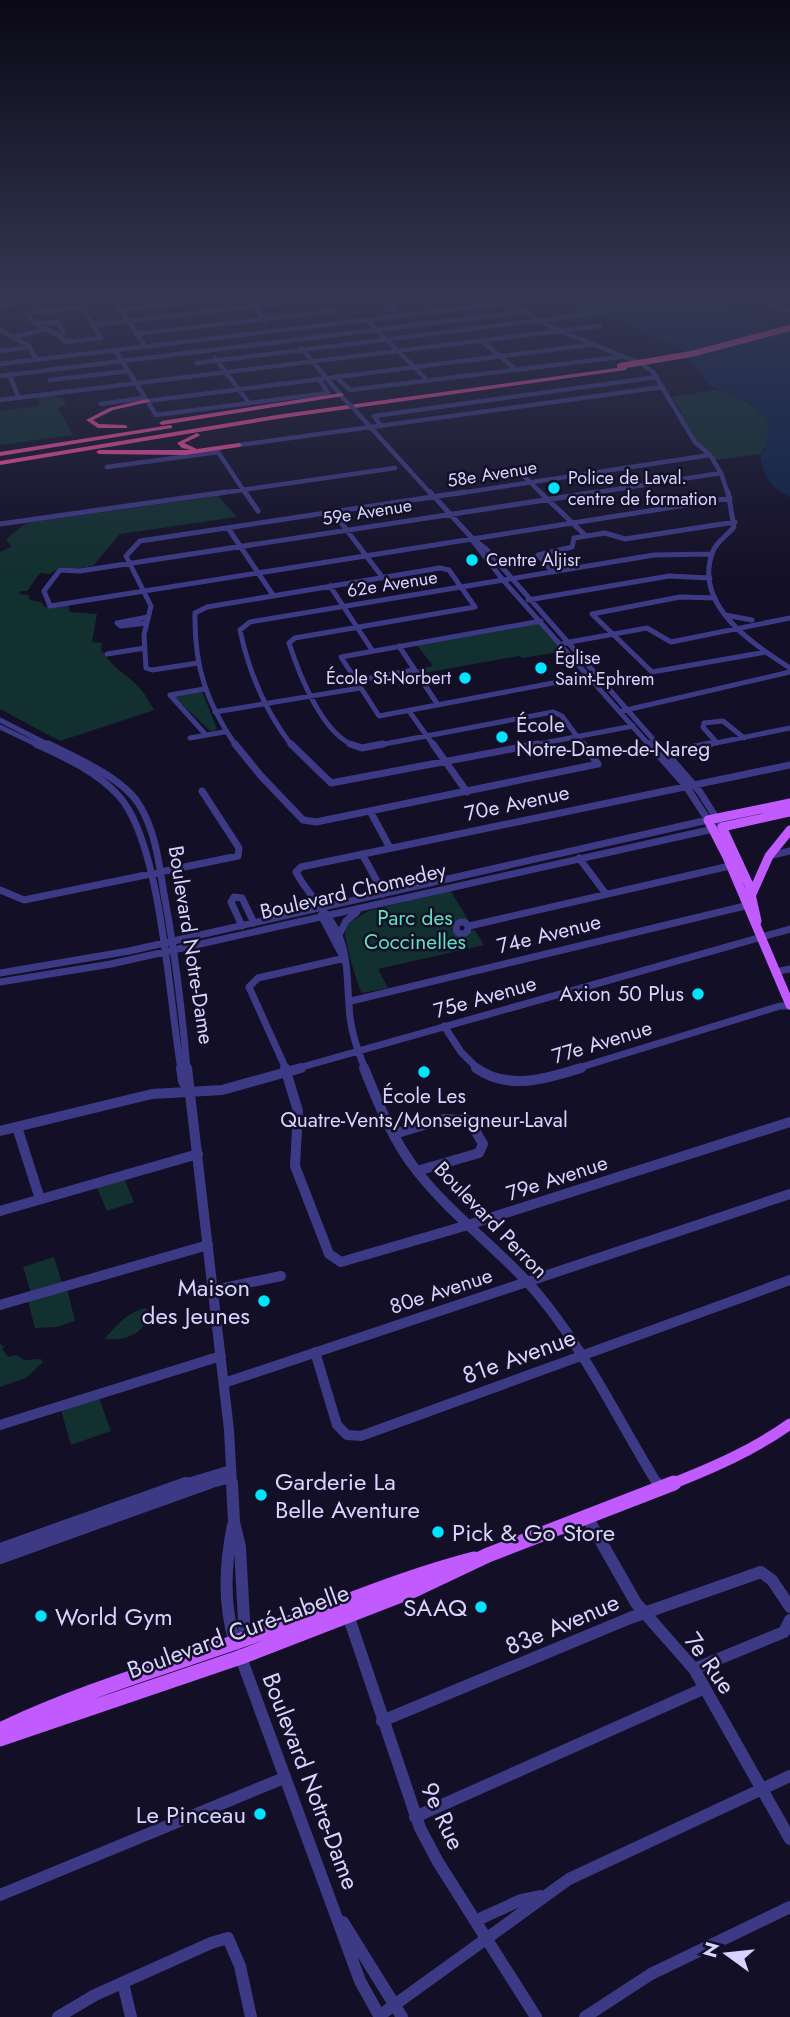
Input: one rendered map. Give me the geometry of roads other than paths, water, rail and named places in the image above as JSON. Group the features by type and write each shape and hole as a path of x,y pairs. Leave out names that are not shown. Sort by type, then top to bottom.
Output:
{"highway":[{"path":"0,450 225,413 417,390"},
{"path":"0,466 209,427 461,390"},
{"path":"0,450 329,400 341,395"},
{"path":"138,427 101,427 89,420 111,408 146,400"},
{"path":"0,466 344,407"},
{"path":"228,428 190,436 180,444 196,449 239,445"},
{"path":"90,452 189,453 239,445"}],"main road":[{"path":"715,823 790,803"},
{"path":"715,823 790,812"},
{"path":"715,823 751,904 760,934 790,1006"},
{"path":"751,904 752,894 769,856 790,830"},
{"path":"735,865 752,894"},
{"name":"Boulevard Curé-Labelle","path":"0,1739 243,1660 451,1575 488,1555 739,1457 790,1424"},
{"name":"Boulevard Curé-Labelle","path":"0,1730 91,1692 240,1641 446,1565 488,1555"}],"street":[{"path":"16,390 19,398"},
{"path":"55,390 58,395"},
{"path":"0,400 93,390"},
{"path":"140,390 156,415 328,392 327,390"},
{"path":"101,404 238,390"},
{"path":"239,390 249,403"},
{"path":"337,390 470,537 522,601 567,643 596,675 631,726 690,786"},
{"path":"381,426 374,416 562,390"},
{"path":"239,445 640,390"},
{"path":"665,390 695,442 710,455 721,473 729,496 735,522 732,532 715,547 712,554 710,578 715,598 737,629 790,670"},
{"path":"356,429 365,421"},
{"path":"107,467 218,452 258,511"},
{"name":"58e Avenue","path":"128,564 126,556 140,541 710,455"},
{"path":"2,525 395,468"},
{"name":"59e Avenue","path":"143,589 49,604 44,589 59,571 80,571 128,564 721,473"},
{"path":"524,475 586,536"},
{"path":"143,589 729,496"},
{"path":"333,512 383,578"},
{"path":"553,572 539,553 572,547 574,538 605,533 625,539 735,522"},
{"path":"228,528 273,595"},
{"path":"470,537 486,550 530,600 559,644 588,677 640,724 665,753 715,823"},
{"name":"62e Avenue","path":"265,704 256,689 244,656 240,630 244,625 654,555 712,554"},
{"path":"128,564 151,606 145,648 148,669 198,663"},
{"path":"446,568 475,607 291,640 289,643 296,665 310,696 344,741 354,748 552,712 562,716 598,764 309,823 272,789 224,732 204,689 198,663 194,613 207,607 383,578 446,568"},
{"path":"522,601 669,576 710,578"},
{"path":"330,586 372,650"},
{"path":"715,598 680,597 592,614 652,672 766,652"},
{"path":"725,615 752,620"},
{"path":"731,623 790,616"},
{"path":"559,644 647,628 671,642 790,616"},
{"path":"543,621 341,657 379,716 596,675"},
{"path":"399,646 438,705"},
{"path":"107,654 145,648"},
{"path":"779,661 790,658"},
{"path":"215,712 310,696 413,670"},
{"path":"623,711 704,694 790,670"},
{"path":"204,689 170,695 205,734"},
{"path":"265,704 288,742 331,783 640,724"},
{"path":"409,710 467,792"},
{"name":"Boulevard Notre-Dame","path":"0,720 93,767 128,792 148,823 161,873 174,946 224,1383 234,1522 226,1571 230,1627 240,1641 243,1660 284,1778 360,1981 380,2017"},
{"path":"717,743 703,727 704,723 723,720 744,738"},
{"name":"Boulevard Notre-Dame","path":"0,727 86,771 117,794 137,823 150,875 177,1053 183,1081 189,1092"},
{"path":"665,753 790,728"},
{"path":"190,738 224,732"},
{"name":"70e Avenue","path":"318,908 297,875 299,869 790,765"},
{"path":"0,890 24,900 234,857 240,852 202,791"},
{"path":"370,811 390,848"},
{"name":"Boulevard Chomedey","path":"174,946 254,923 324,917 579,858 715,823"},
{"name":"Boulevard Chomedey","path":"0,972 174,946 298,918 318,908 715,823"},
{"path":"777,843 790,850"},
{"path":"769,856 790,850"},
{"path":"362,854 384,894"},
{"path":"579,858 606,894"},
{"path":"469,926 735,865"},
{"path":"242,926 231,902 234,897 242,898 254,923"},
{"path":"310,897 298,918 335,934 363,908"},
{"name":"74e Avenue","path":"351,1000 751,904"},
{"name":"Boulevard Perron","path":"318,908 335,934 345,958 349,974 351,1028 394,1134 430,1188 528,1282 561,1324 660,1488"},
{"name":"75e Avenue","path":"0,1131 152,1094 222,1090 760,934 790,929"},
{"name":"Boulevard Chomedey","path":"0,982 86,969 162,948"},
{"path":"285,1071 249,985 260,977 345,958"},
{"path":"775,972 790,969"},
{"name":"77e Avenue","path":"444,1026 474,1067 492,1077 516,1082 561,1072 780,1006 790,1006"},
{"name":"79e Avenue","path":"285,1071 298,1109 293,1152 295,1166 329,1254 334,1258 350,1261 790,1122"},
{"path":"394,1134 452,1117 470,1121 483,1144 479,1153 417,1171"},
{"path":"17,1127 40,1199"},
{"path":"0,1211 198,1154"},
{"name":"80e Avenue","path":"224,1383 790,1194"},
{"path":"0,1305 208,1245"},
{"path":"214,1290 281,1276"},
{"name":"81e Avenue","path":"316,1352 337,1425 347,1435 361,1436 790,1280"},
{"path":"0,1425 221,1356"},
{"path":"0,1549 211,1474 231,1474"},
{"path":"0,1558 231,1474"},
{"name":"7e Rue","path":"587,1517 634,1600 694,1669 790,1839"},
{"name":"83e Avenue","path":"382,1721 645,1613 761,1572 772,1580 790,1607"},
{"name":"9e Rue","path":"348,1615 415,1817 438,1862 536,2017"},
{"path":"694,1669 784,1632 790,1620"},
{"path":"415,1817 705,1688"},
{"path":"380,2017 398,2011 486,1938 584,1871 790,1776"},
{"path":"0,1895 284,1778"},
{"path":"475,1922 521,1900 547,1894"},
{"path":"585,2017 651,1974 790,1907"},
{"name":"Boulevard Notre-Dame","path":"335,1911 398,2011"},
{"path":"58,2017 96,1995 211,1942 228,1938 243,1973 251,2017"},
{"path":"123,1983 131,2017"}],"water":[{"path":"720,390 790,390 790,497 777,490 763,469 760,454 765,448 769,426 765,416 748,402"}],"place":[{"name":"Police de Laval. centre de formation","path":"554,488"},
{"name":"Centre Aljisr","path":"472,560"},
{"name":"Église Saint-Ephrem","path":"541,668"},
{"name":"École St-Norbert","path":"465,678"},
{"name":"École Notre-Dame-de-Nareg","path":"502,737"},
{"name":"Axion 50 Plus","path":"698,994"},
{"name":"École Les Quatre-Vents/Monseigneur-Laval","path":"424,1072"},
{"name":"Maison des Jeunes","path":"264,1301"},
{"name":"Garderie La Belle Aventure","path":"261,1495"},
{"name":"Pick & Go Store","path":"438,1532"},
{"name":"SAAQ","path":"481,1607"},
{"name":"World Gym","path":"41,1616"},
{"name":"Le Pinceau","path":"260,1814"}],"park label":[{"name":"Parc des Coccinelles","path":"415,930"}]}
